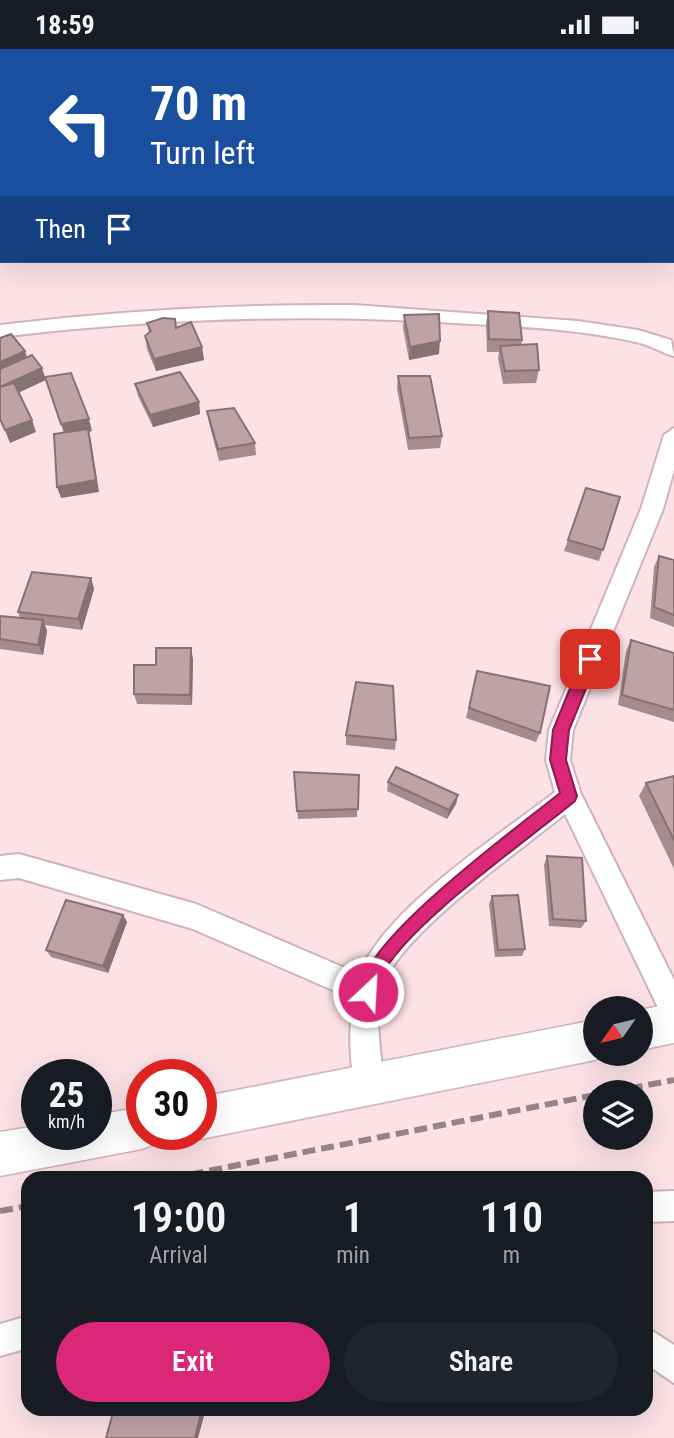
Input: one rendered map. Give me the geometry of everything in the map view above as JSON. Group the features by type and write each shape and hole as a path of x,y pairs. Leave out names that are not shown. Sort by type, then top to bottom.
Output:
{"street":[{"path":"0,331 68,322 197,312 307,312 473,317 543,324 618,332 674,350"},
{"path":"674,435 652,509 561,730 558,760 569,796 674,1010"},
{"path":"370,1087 364,1007 373,973 398,941 430,909 569,796"},
{"path":"0,868 19,866 196,917 368,992"},
{"path":"653,1027 674,1023"},
{"path":"217,1115 370,1087 583,1042"},
{"path":"0,1154 126,1131"},
{"path":"653,1207 674,1206"},
{"path":"0,1340 21,1334"},
{"path":"653,1349 674,1366"}],"building":[{"path":"488,311 519,313 522,340 489,339"},
{"path":"439,314 440,341 410,347 404,315"},
{"path":"163,318 175,319 176,328 191,322 202,347 154,359 145,336 151,331 147,323"},
{"path":"11,334 25,351 0,362 0,338"},
{"path":"537,344 539,370 505,371 500,346"},
{"path":"32,355 42,368 0,387 0,369"},
{"path":"180,372 199,402 150,415 135,384"},
{"path":"71,373 89,419 61,424 45,377"},
{"path":"398,376 430,376 442,436 409,438"},
{"path":"14,383 32,420 5,430 0,419 0,387"},
{"path":"234,408 255,443 218,449 207,411"},
{"path":"88,429 96,480 57,487 54,434"},
{"path":"586,488 620,497 603,550 568,540"},
{"path":"659,556 674,560 674,615 654,607"},
{"path":"32,572 91,578 78,619 18,612"},
{"path":"0,616 43,620 38,645 0,639"},
{"path":"631,640 674,653 674,710 622,695"},
{"path":"156,648 191,648 190,695 134,694 134,665 156,665"},
{"path":"477,671 550,686 540,733 469,708"},
{"path":"356,682 393,686 396,740 346,735"},
{"path":"396,767 458,795 449,810 388,782"},
{"path":"294,772 359,775 358,809 297,811"},
{"path":"674,776 674,840 646,783"},
{"path":"547,856 582,858 586,921 553,919"},
{"path":"518,895 525,949 498,950 492,896"},
{"path":"66,900 123,915 103,966 46,950"},
{"path":"112,1416 200,1416 195,1438 106,1438"}],"railway":[{"path":"653,1084 674,1080"},
{"path":"208,1171 583,1097"},
{"path":"0,1211 21,1207"}],"route":[{"path":"368,992 373,973 398,941 430,909 569,796 558,760 561,730 590,659"}]}
